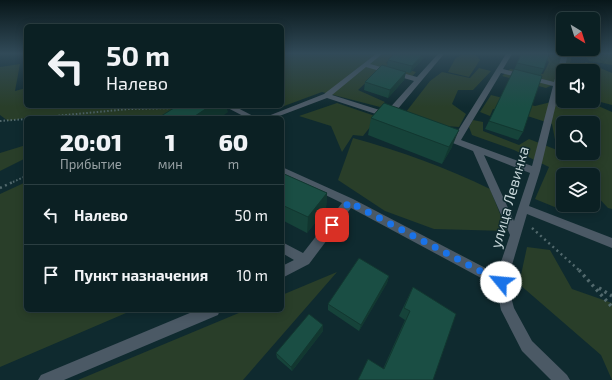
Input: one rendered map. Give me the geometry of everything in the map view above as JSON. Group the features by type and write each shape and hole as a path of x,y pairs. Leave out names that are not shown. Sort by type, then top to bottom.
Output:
{"street":[{"path":"272,116 326,96 357,72"},
{"path":"389,72 418,80"},
{"path":"326,96 392,116 425,72"},
{"path":"456,141 498,72"},
{"path":"506,72 556,85"},
{"name":"улица Левинка","path":"501,282 535,171 556,89"},
{"path":"232,108 249,116"},
{"path":"436,133 535,171"},
{"path":"477,149 515,234"},
{"path":"284,171 349,202 501,282 508,310 527,346 562,380"},
{"path":"284,271 305,260 349,202"},
{"path":"524,208 612,243"},
{"path":"284,248 305,260"},
{"path":"46,380 208,312"}],"path":[{"path":"55,116 129,109 175,108"},
{"path":"0,121 24,119"},
{"path":"0,188 24,177"},
{"path":"520,220 558,248 596,287 612,307"},
{"path":"596,287 612,296"}],"green space":[{"path":"0,72 19,72 15,91 24,89 24,108 187,108 173,116 24,116 24,118 8,121 0,115"},
{"path":"284,72 416,72 410,79 376,73 358,90 385,102 380,107 322,92 284,106"},
{"path":"442,72 470,78 476,72 490,72 473,90 458,90 452,104 466,114 459,127 434,125 406,112 430,81"},
{"path":"448,72 472,72 469,77"},
{"path":"507,72 528,72 543,74 544,72 556,72 556,83 546,88 502,76"},
{"path":"600,72 612,73 612,105 600,102"},
{"path":"491,95 535,106 556,101 556,108 600,108 600,107 612,112 612,209 608,208 600,199 600,168 556,168 556,208 535,199 549,167 514,150 472,135 469,127 473,120 483,122 483,131 519,145 529,139 556,150 556,160 600,160 600,116 556,116 556,145 552,124 512,111 493,109 490,116 480,112"},
{"path":"337,103 378,117 363,136 353,135 342,152 331,126 299,116"},
{"path":"353,138 423,160 490,189 507,231 434,229 385,211 338,180"},
{"path":"24,146 24,159 0,171 0,153"},
{"path":"24,183 24,312 128,312 0,367 0,194"},
{"path":"527,247 550,250 572,289 612,303 612,380 601,355 519,284"},
{"path":"337,272 243,380 78,380 241,312 284,312 284,294"}],"building":[{"path":"375,72 406,72 390,90 365,82"},
{"path":"513,72 525,72 542,76 523,132 489,121"},
{"path":"384,103 459,130 449,147 371,118"},
{"path":"174,108 207,108 195,116 161,116"},
{"path":"284,174 327,193 308,217 284,206"},
{"path":"359,258 389,276 361,325 328,304"},
{"path":"413,287 456,314 433,380 358,380 368,359 384,369 410,311 404,308"},
{"path":"309,314 323,325 291,367 276,353"}],"route":[{"path":"332,225 349,202 501,282"}]}
